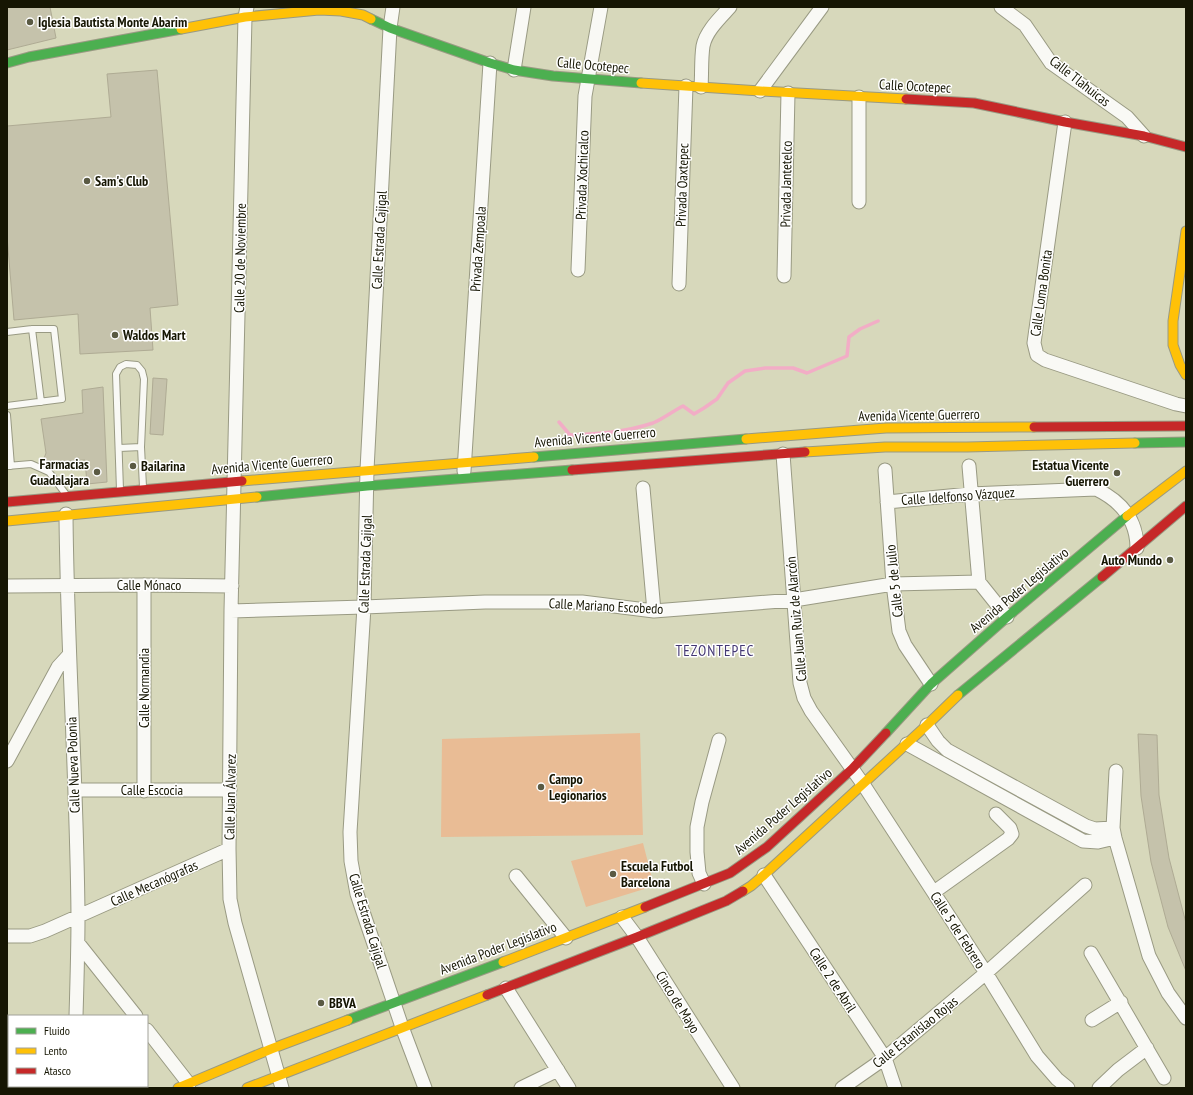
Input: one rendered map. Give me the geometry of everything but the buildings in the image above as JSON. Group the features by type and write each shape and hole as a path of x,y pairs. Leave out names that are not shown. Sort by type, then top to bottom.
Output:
{"main road":[{"name":"Calle Ocotepec","path":"7,63 246,12 320,8 341,11 360,11 390,28 514,70 553,76 588,79 788,93 974,103 1065,122 1144,136 1186,147"},
{"path":"1186,230 1173,321 1173,345 1180,365 1186,375"},
{"name":"Avenida Vicente Guerrero","path":"7,502 367,470 886,428 1186,426"},
{"path":"7,520 234,500 367,486 885,447 975,447 1186,442"},
{"name":"Avenida Poder Legislativo","path":"184,1086 271,1049 622,917 730,874 767,847 852,769 931,684 1007,617 1128,516 1186,470"},
{"path":"247,1088 637,937 726,901 751,886 928,725 960,693 1137,548 1177,513 1179,502 1168,491 1161,490"}],"street":[{"name":"Calle Estrada Cajigal","path":"393,7 390,28 367,470 364,608 350,832 351,861 357,894 402,1027 425,1088"},
{"path":"514,70 524,7"},
{"name":"Privada Xochicalco","path":"578,270 585,96 601,7"},
{"path":"701,87 703,46 714,24 730,7"},
{"path":"760,91 822,7"},
{"name":"Calle Tlahuicas","path":"1001,7 1025,25 1051,63 1127,117 1144,136"},
{"name":"Calle 20 de Noviembre","path":"234,500 246,12"},
{"name":"Privada Zempoala","path":"464,478 490,63"},
{"name":"Privada Oaxtepec","path":"679,284 686,86"},
{"name":"Privada Jantetelco","path":"784,276 788,93"},
{"path":"859,97 859,202"},
{"name":"Calle Loma Bonita","path":"1065,122 1034,343 1037,355 1045,360 1176,404 1186,406"},
{"name":"Calle Juan Ruiz de Alarcón","path":"783,454 800,683 804,698 852,769"},
{"path":"969,466 970,494 979,582 1007,617"},
{"name":"Calle 5 de Julio","path":"885,470 893,584 899,631 905,645 931,684"},
{"path":"644,488 654,611"},
{"name":"Calle Idelfonso Vázquez","path":"887,502 970,494 1096,489 1112,497 1128,516 1136,531 1137,548"},
{"name":"Calle Juan Álvarez","path":"234,500 231,611 230,899 235,923 282,1088"},
{"name":"Calle Nueva Polonia","path":"66,514 66,586 75,790 78,916 76,1015"},
{"name":"Calle Mariano Escobedo","path":"231,611 364,608 485,602 582,602 654,611 794,600 893,584 979,582"},
{"name":"Calle Normandia","path":"144,585 144,791"},
{"name":"Calle Mónaco","path":"7,586 232,586"},
{"path":"7,761 58,668 69,655"},
{"path":"928,725 938,742 947,750 1086,826 1114,833"},
{"path":"704,884 699,873 697,827 702,802 719,740"},
{"path":"907,744 1083,840 1098,842 1114,833"},
{"name":"Calle 5 de Febrero","path":"852,769 934,892 1037,1056 1057,1079 1068,1088"},
{"path":"1116,771 1114,833 1149,956 1168,993 1186,1018"},
{"name":"Calle Escocia","path":"75,790 230,790"},
{"path":"934,892 1008,839 1012,834 1010,828 996,814"},
{"name":"Calle Mecanógrafas","path":"7,936 30,936 229,849"},
{"name":"Calle 2 de Abril","path":"764,875 886,1058 894,1088"},
{"path":"516,876 566,938"},
{"name":"Calle Estanislao Rojas","path":"842,1088 886,1058 986,973 1085,885"},
{"name":"Cinco de Mayo","path":"622,917 637,937 733,1088"},
{"path":"78,943 135,1015"},
{"path":"1091,952 1164,1078"},
{"path":"506,988 569,1088"},
{"path":"1092,1020 1121,1002"},
{"path":"148,1032 184,1086"},
{"path":"1099,1088 1118,1070 1147,1048"},
{"path":"521,1088 558,1070"}],"lane":[{"path":"32,329 40,402"},
{"path":"7,332 32,329 54,329 62,399 7,406"},
{"path":"120,492 116,374 120,367 126,364 137,364 142,371 144,380 141,446 143,489"},
{"path":"7,415 9,466 31,464 49,472 64,496"},
{"path":"119,448 141,446"},
{"path":"44,491 64,496"}],"shaded area":[{"name":"Campo Legionarios","path":"640,733 643,835 441,837 442,739"},
{"name":"Escuela Futbol Barcelona","path":"643,843 654,886 586,907 571,861"}],"waterway":[{"path":"559,422 570,435 591,434 612,432 653,423 683,406 694,414 717,399 728,383 745,371 765,368 793,368 807,373 847,356 849,337 860,329 878,321"}],"traffic: fast":[{"path":"371,19 390,28 514,70 553,76 641,83"},
{"path":"7,63 29,57 181,29"},
{"path":"534,457 746,439"},
{"path":"1135,443 1186,442"},
{"path":"257,497 367,486 572,470"},
{"path":"886,733 931,684 1007,617 1127,516"},
{"path":"958,695 1102,577"},
{"path":"348,1020 503,962"}],"traffic: slow":[{"path":"181,29 245,17 319,10 341,11 363,15 371,19"},
{"path":"641,83 906,99"},
{"path":"1186,231 1173,321 1173,345 1180,365 1186,375"},
{"path":"746,439 886,428 1034,427"},
{"path":"805,452 885,447 967,447 1135,443"},
{"path":"242,481 534,457"},
{"path":"1127,516 1186,471"},
{"path":"7,521 257,497"},
{"path":"743,891 764,875 958,695"},
{"path":"503,962 645,907"},
{"path":"247,1088 487,995"},
{"path":"178,1088 271,1049 348,1020"}],"traffic: jam":[{"path":"906,99 974,103 1065,122 1144,136 1186,147"},
{"path":"1034,427 1186,426"},
{"path":"572,470 805,452"},
{"path":"7,502 242,481"},
{"path":"1102,577 1186,506"},
{"path":"645,907 730,873 767,847 852,769 886,733"},
{"path":"487,995 726,901 743,891"}],"place":[{"name":"Iglesia Bautista Monte Abarim","path":"30,22"},
{"name":"Sam's Club","path":"87,181"},
{"name":"Waldos Mart","path":"115,335"},
{"name":"Bailarina","path":"133,466"},
{"name":"Farmacias Guadalajara","path":"97,472"},
{"name":"Estatua Vicente Guerrero","path":"1117,473"},
{"name":"Auto Mundo","path":"1170,560"},
{"name":"Campo Legionarios","path":"541,787"},
{"name":"Escuela Futbol Barcelona","path":"613,874"},
{"name":"BBVA","path":"321,1003"}],"district":[{"name":"TEZONTEPEC","path":"715,651"}]}
